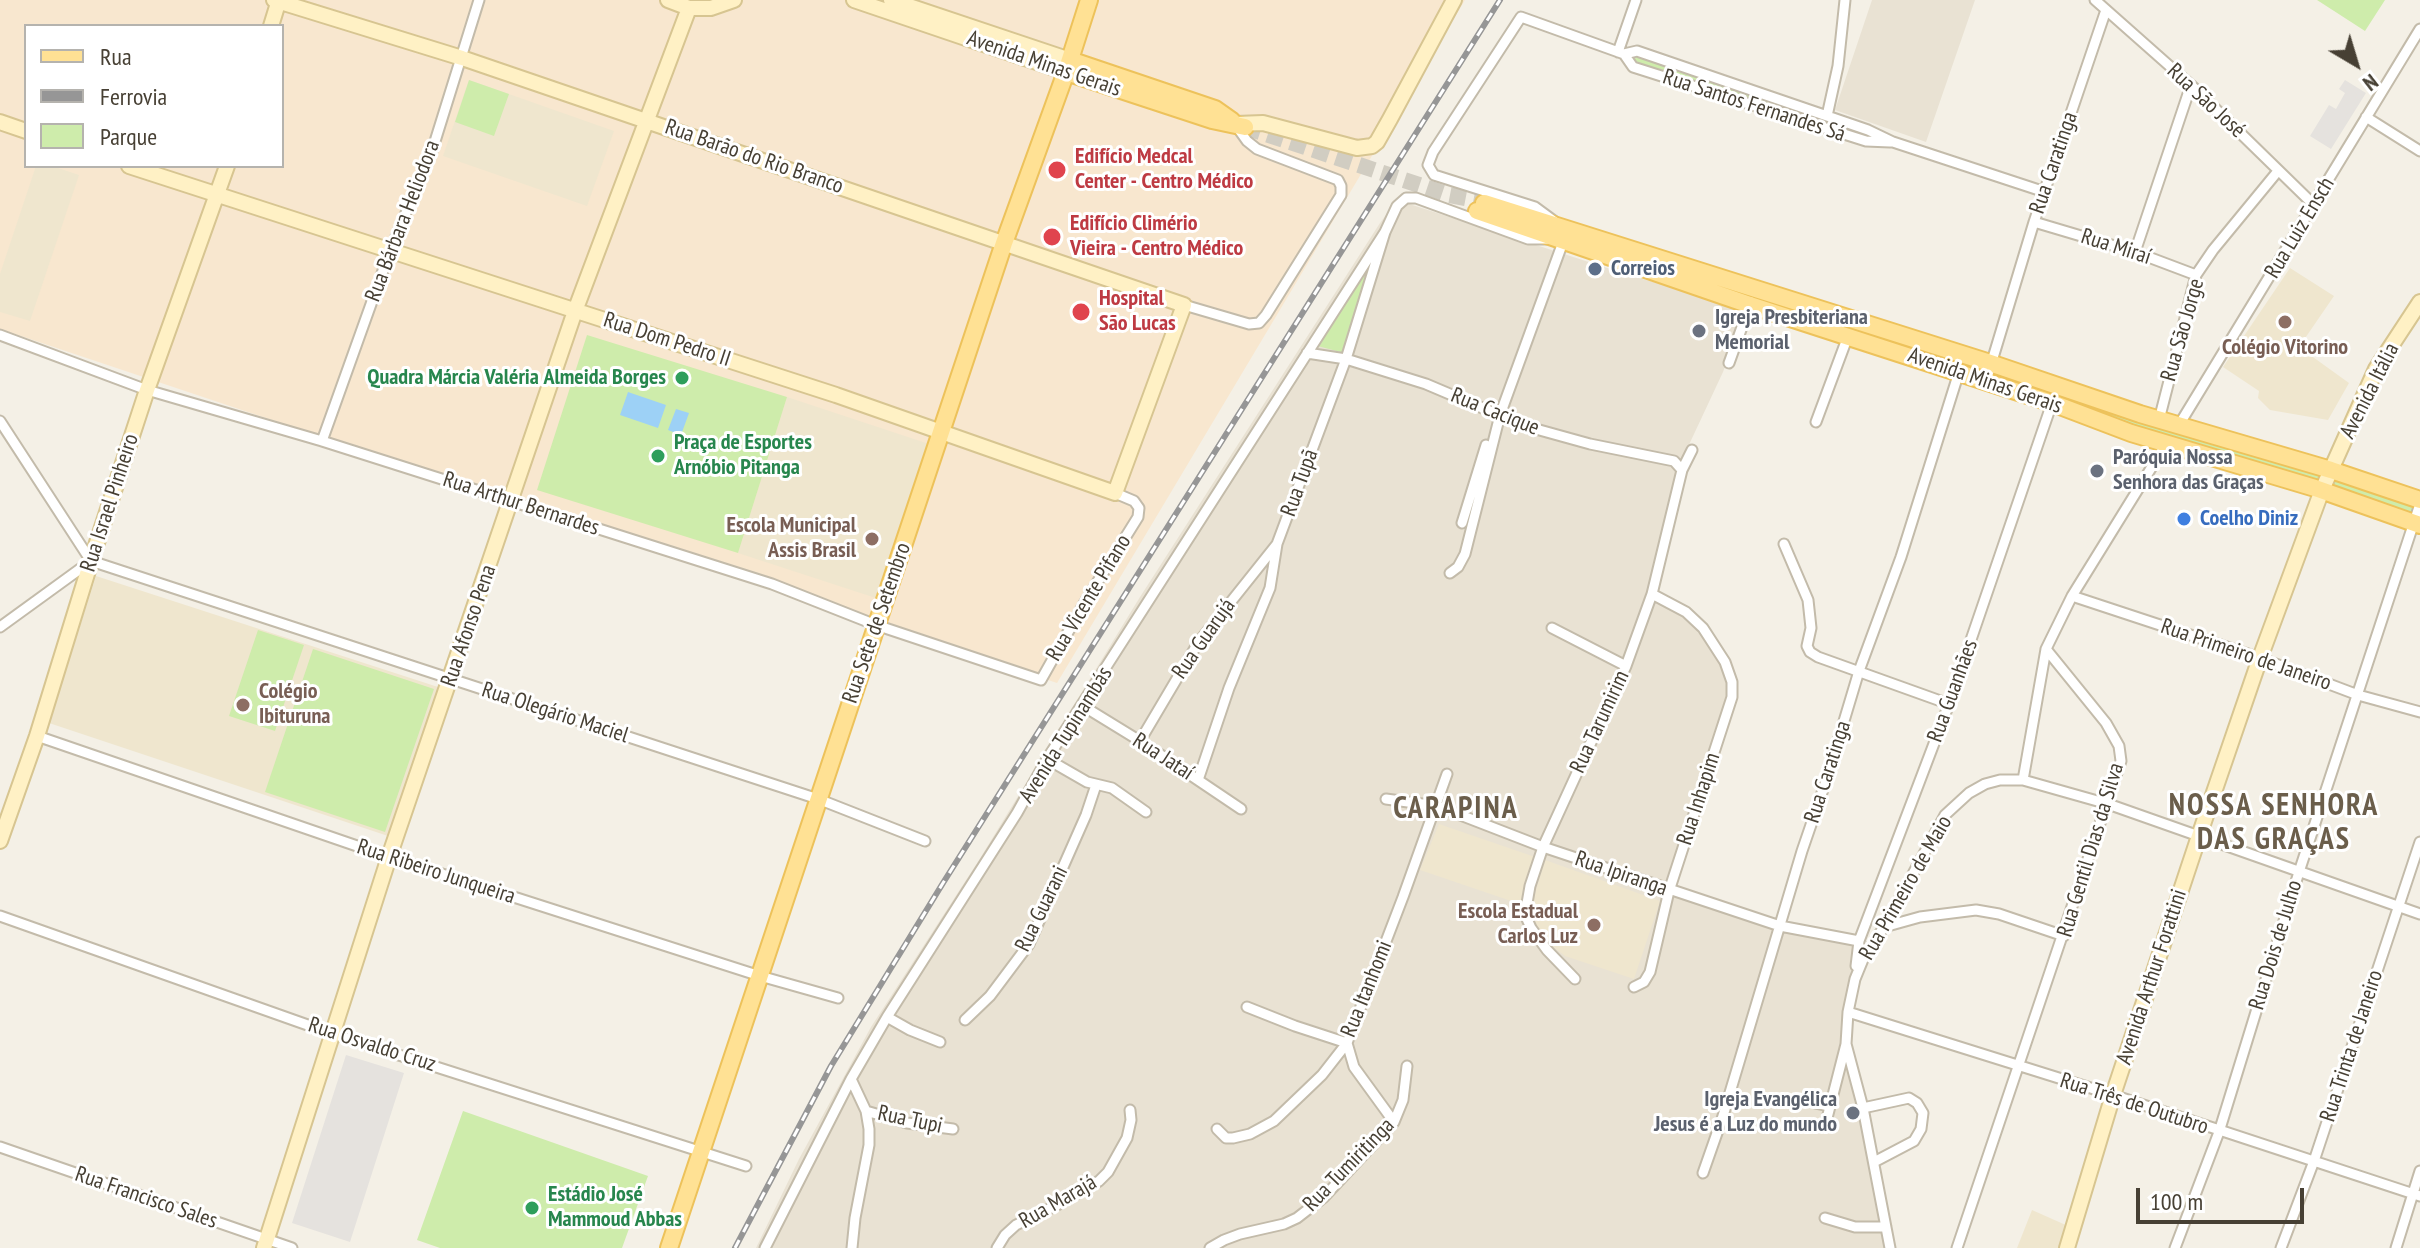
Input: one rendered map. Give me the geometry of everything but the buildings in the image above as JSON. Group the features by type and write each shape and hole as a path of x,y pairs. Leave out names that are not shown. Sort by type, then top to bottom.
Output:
{"main road":[{"name":"Rua Sete de Setembro","path":"669,1248 1004,243 1089,0"},
{"name":"Avenida Minas Gerais","path":"1068,66 1212,120 1240,125"},
{"name":"Avenida Minas Gerais","path":"1478,206 1750,305 2052,403 2166,444 2420,502"},
{"name":"Avenida Minas Gerais","path":"1558,235 1756,287 2179,425 2326,481 2417,524"}],"street":[{"name":"Rua Barão do Rio Branco","path":"277,0 462,58 1184,305 1253,324 1259,323 1266,315 1339,202 1341,186 1334,179 1257,149 1247,141 1240,125"},
{"path":"271,24 277,0"},
{"name":"Rua Bárbara Heliodora","path":"322,441 390,251 432,151 479,0"},
{"path":"668,0 689,8 711,8 734,0"},
{"name":"Avenida Minas Gerais","path":"854,0 1068,66"},
{"name":"Avenida Minas Gerais","path":"891,0 1068,66"},
{"name":"Avenida Minas Gerais","path":"1240,125 1270,125 1367,148 1377,142 1454,0"},
{"path":"1621,53 1636,0"},
{"path":"1827,116 1838,66 1845,0"},
{"name":"Rua São José","path":"2095,0 2191,85 2314,205"},
{"name":"Rua Afonso Pena","path":"265,1244 389,857 575,311 689,8"},
{"name":"Rua Caratinga","path":"1986,381 2034,222 2106,10"},
{"name":"Rua Santos Fernandes Sá","path":"1430,171 1430,158 1521,17 1621,53 1637,51 2045,192"},
{"name":"Rua Luiz Ensch","path":"2179,425 2420,31"},
{"name":"Rua Santos Fernandes Sá","path":"1621,53 1633,67 1866,141 1893,142"},
{"path":"2135,252 2191,85"},
{"path":"2366,117 2420,151"},
{"path":"0,122 24,130"},
{"name":"Rua Dom Pedro II","path":"135,168 836,395 1115,493"},
{"name":"Rua Israel Pinheiro","path":"0,841 37,736 147,390 226,168"},
{"name":"Avenida Minas Gerais","path":"1416,198 1528,239 1537,241 1558,235 1535,207 1437,176 1430,171"},
{"name":"Rua São Jorge","path":"2159,420 2196,275 2278,171"},
{"name":"Rua Tupã","path":"1198,780 1229,688 1270,588 1277,544 1346,359 1385,232 1400,203 1406,198 1416,198"},
{"name":"Rua Miraí","path":"2034,222 2135,252 2196,275"},
{"name":"Avenida Tupinambás","path":"765,1248 851,1079 887,1017 1017,813 1047,759 1385,232"},
{"path":"1450,573 1458,567 1465,554 1500,415 1558,235"},
{"path":"1729,363 1756,287"},
{"name":"Avenida Itália","path":"2326,481 2376,369 2420,302"},
{"path":"1115,493 1184,305"},
{"name":"Rua Arthur Bernardes","path":"0,335 147,390 322,441 772,584 876,625 1041,680"},
{"path":"1816,422 1848,336"},
{"name":"Rua Cacique","path":"1307,353 1346,359 1426,384 1525,426 1590,444 1674,461 1682,470"},
{"name":"Rua Caratinga","path":"1703,1173 1859,671 1901,557 1959,372"},
{"name":"Rua Guanhães","path":"1855,979 1859,941 1949,704 2052,403"},
{"path":"0,421 91,561 0,627"},
{"path":"1462,523 1488,441 1497,429"},
{"path":"2023,780 2046,649 2072,596 2166,444"},
{"name":"Rua Tarumirim","path":"1575,979 1547,950 1527,919 1530,886 1543,847 1626,666 1652,594 1682,470 1692,450"},
{"name":"Avenida Arthur Forattini","path":"2067,1248 2113,1095 2199,836 2260,658 2326,481"},
{"name":"Rua Vicente Pifano","path":"1041,680 1138,517 1139,508 1134,501 1115,493"},
{"name":"Rua Dois de Julho","path":"2175,1248 2219,1132 2299,872 2417,524 2420,502"},
{"name":"Rua Guarujá","path":"1140,741 1198,643 1277,544"},
{"path":"1784,544 1808,600 1811,628 1808,649 1813,655 1949,704"},
{"name":"Rua Olegário Maciel","path":"91,561 818,799 925,841"},
{"name":"Rua Inhapim","path":"1634,987 1644,982 1650,972 1669,891 1732,697 1732,682 1725,662 1703,628 1686,612 1652,594"},
{"name":"Rua Primeiro de Janeiro","path":"2072,596 2260,658 2358,695 2420,712"},
{"path":"1552,628 1626,666"},
{"name":"Rua Gentil Dias da Silva","path":"1957,1248 2121,761 2119,746 2106,723 2046,649"},
{"name":"Rua Jataí","path":"1083,706 1241,809"},
{"name":"Rua Ribeiro Junqueira","path":"37,736 389,857 838,998"},
{"path":"1047,759 1096,785 1112,788 1146,812"},
{"name":"Rua Itanhomi","path":"1217,1129 1226,1138 1233,1138 1250,1134 1274,1121 1322,1075 1347,1043 1447,774"},
{"name":"Rua Primeiro de Maio","path":"1825,1126 1846,1044 1848,1012 1855,979 1864,957 1884,927 1941,821 1951,808 1985,784 2000,780 2023,780 2108,804 2420,914"},
{"name":"Rua Guarani","path":"965,1020 990,996 1029,944 1086,815 1096,785"},
{"name":"Rua Ipiranga","path":"1386,799 1437,806 1543,847 1780,926 1859,941"},
{"name":"Rua Trinta de Janeiro","path":"2281,1248 2314,1161 2420,842"},
{"path":"1884,927 1920,917 1976,910 1999,914 2064,936"},
{"name":"Rua Osvaldo Cruz","path":"0,916 333,1034 746,1166"},
{"path":"1247,1007 1347,1043 1354,1067 1394,1122"},
{"name":"Rua Três de Outubro","path":"1848,1012 2416,1195"},
{"path":"887,1017 940,1042"},
{"path":"1846,1044 1863,1108 1890,1248"},
{"name":"Rua Tumiritinga","path":"1210,1248 1224,1240 1284,1224 1324,1197 1394,1122 1403,1100 1407,1066"},
{"path":"851,1079 866,1111 869,1145 852,1248"},
{"path":"1863,1108 1909,1098 1917,1103 1923,1113 1921,1129 1914,1141 1874,1162"},
{"path":"1815,1103 1829,1106"},
{"name":"Rua Marajá","path":"997,1248 1016,1225 1099,1181 1108,1172 1127,1138 1130,1110"},
{"name":"Rua Tupi","path":"866,1111 907,1123 953,1129"},
{"name":"Rua Francisco Sales","path":"0,1147 265,1244 292,1248"},
{"path":"2396,1248 2416,1195 2420,1171"},
{"path":"1825,1218 1855,1227 1886,1227"}],"shaded area":[{"path":"0,0 1465,0 1057,683 0,329"},
{"path":"1872,0 1975,0 1926,142 1835,110"},
{"path":"469,80 614,131 587,206 443,156"},
{"path":"2345,80 2366,93 2331,149 2310,136 2329,105 2336,109 2345,93 2339,89"},
{"path":"35,168 58,168 79,175 30,321 0,312 0,274"},
{"name":"CARAPINA","path":"1397,200 1635,277 1747,307 1723,372 1680,464 1646,596 1698,617 1736,674 1735,696 1668,887 1778,923 1857,942 1859,955 1843,1042 1857,1094 1886,1248 756,1248 799,1159 871,1027 979,860 1140,597"},
{"name":"Colégio Vitorino","path":"2290,268 2334,296 2299,347 2349,383 2328,420 2270,410 2258,398 2259,391 2223,367"},
{"path":"787,397 935,446 885,601 738,553"},
{"name":"Colégio Ibituruna","path":"96,576 438,687 388,836 49,723"},
{"path":"1439,824 1535,857 1520,904 1420,870"},
{"name":"Escola Estadual Carlos Luz","path":"1545,860 1660,901 1634,979 1565,956 1546,941 1533,919 1532,903"},
{"path":"346,1055 404,1073 350,1242 292,1223"},
{"path":"2032,1210 2068,1226 2060,1248 2017,1248"}],"green space":[{"path":"2317,0 2385,0 2365,31"},
{"path":"1636,55 1864,132 1864,137 1634,63 1632,60"},
{"path":"469,80 509,94 494,136 455,122"},
{"path":"1556,230 2420,509 2420,518 2130,426"},
{"path":"1377,248 1344,353 1314,345"},
{"name":"Praça de Esportes Arnóbio Pitanga","path":"587,335 787,397 738,553 537,490"},
{"path":"258,630 304,645 275,731 229,716"},
{"path":"313,649 434,689 385,832 265,792"},
{"name":"Estádio José Mammoud Abbas","path":"463,1111 648,1176 622,1248 440,1248 417,1240"}],"water":[{"path":"628,392 666,405 658,428 620,415"},
{"path":"676,409 689,413 681,435 668,430"}],"tunnel":[{"path":"1245,127 1449,195 1480,201"}],"railway":[{"path":"735,1248 831,1066 943,883 1500,0"}],"place":[{"name":"Edifício Medcal Center - Centro Médico","path":"1057,170"},
{"name":"Edifício Climério Vieira - Centro Médico","path":"1052,237"},
{"name":"Correios","path":"1595,269"},
{"name":"Hospital São Lucas","path":"1081,312"},
{"name":"Colégio Vitorino","path":"2285,322"},
{"name":"Igreja Presbiteriana Memorial","path":"1699,331"},
{"name":"Quadra Márcia Valéria Almeida Borges","path":"682,378"},
{"name":"Praça de Esportes Arnóbio Pitanga","path":"658,456"},
{"name":"Paróquia Nossa Senhora das Graças","path":"2097,471"},
{"name":"Coelho Diniz","path":"2184,519"},
{"name":"Escola Municipal Assis Brasil","path":"872,539"},
{"name":"Colégio Ibituruna","path":"243,705"},
{"name":"Escola Estadual Carlos Luz","path":"1594,925"},
{"name":"Igreja Evangélica Jesus é a Luz do mundo","path":"1853,1113"},
{"name":"Estádio José Mammoud Abbas","path":"532,1208"}],"district":[{"name":"CARAPINA","path":"1456,809"},
{"name":"NOSSA SENHORA DAS GRAÇAS","path":"2274,823"}]}
